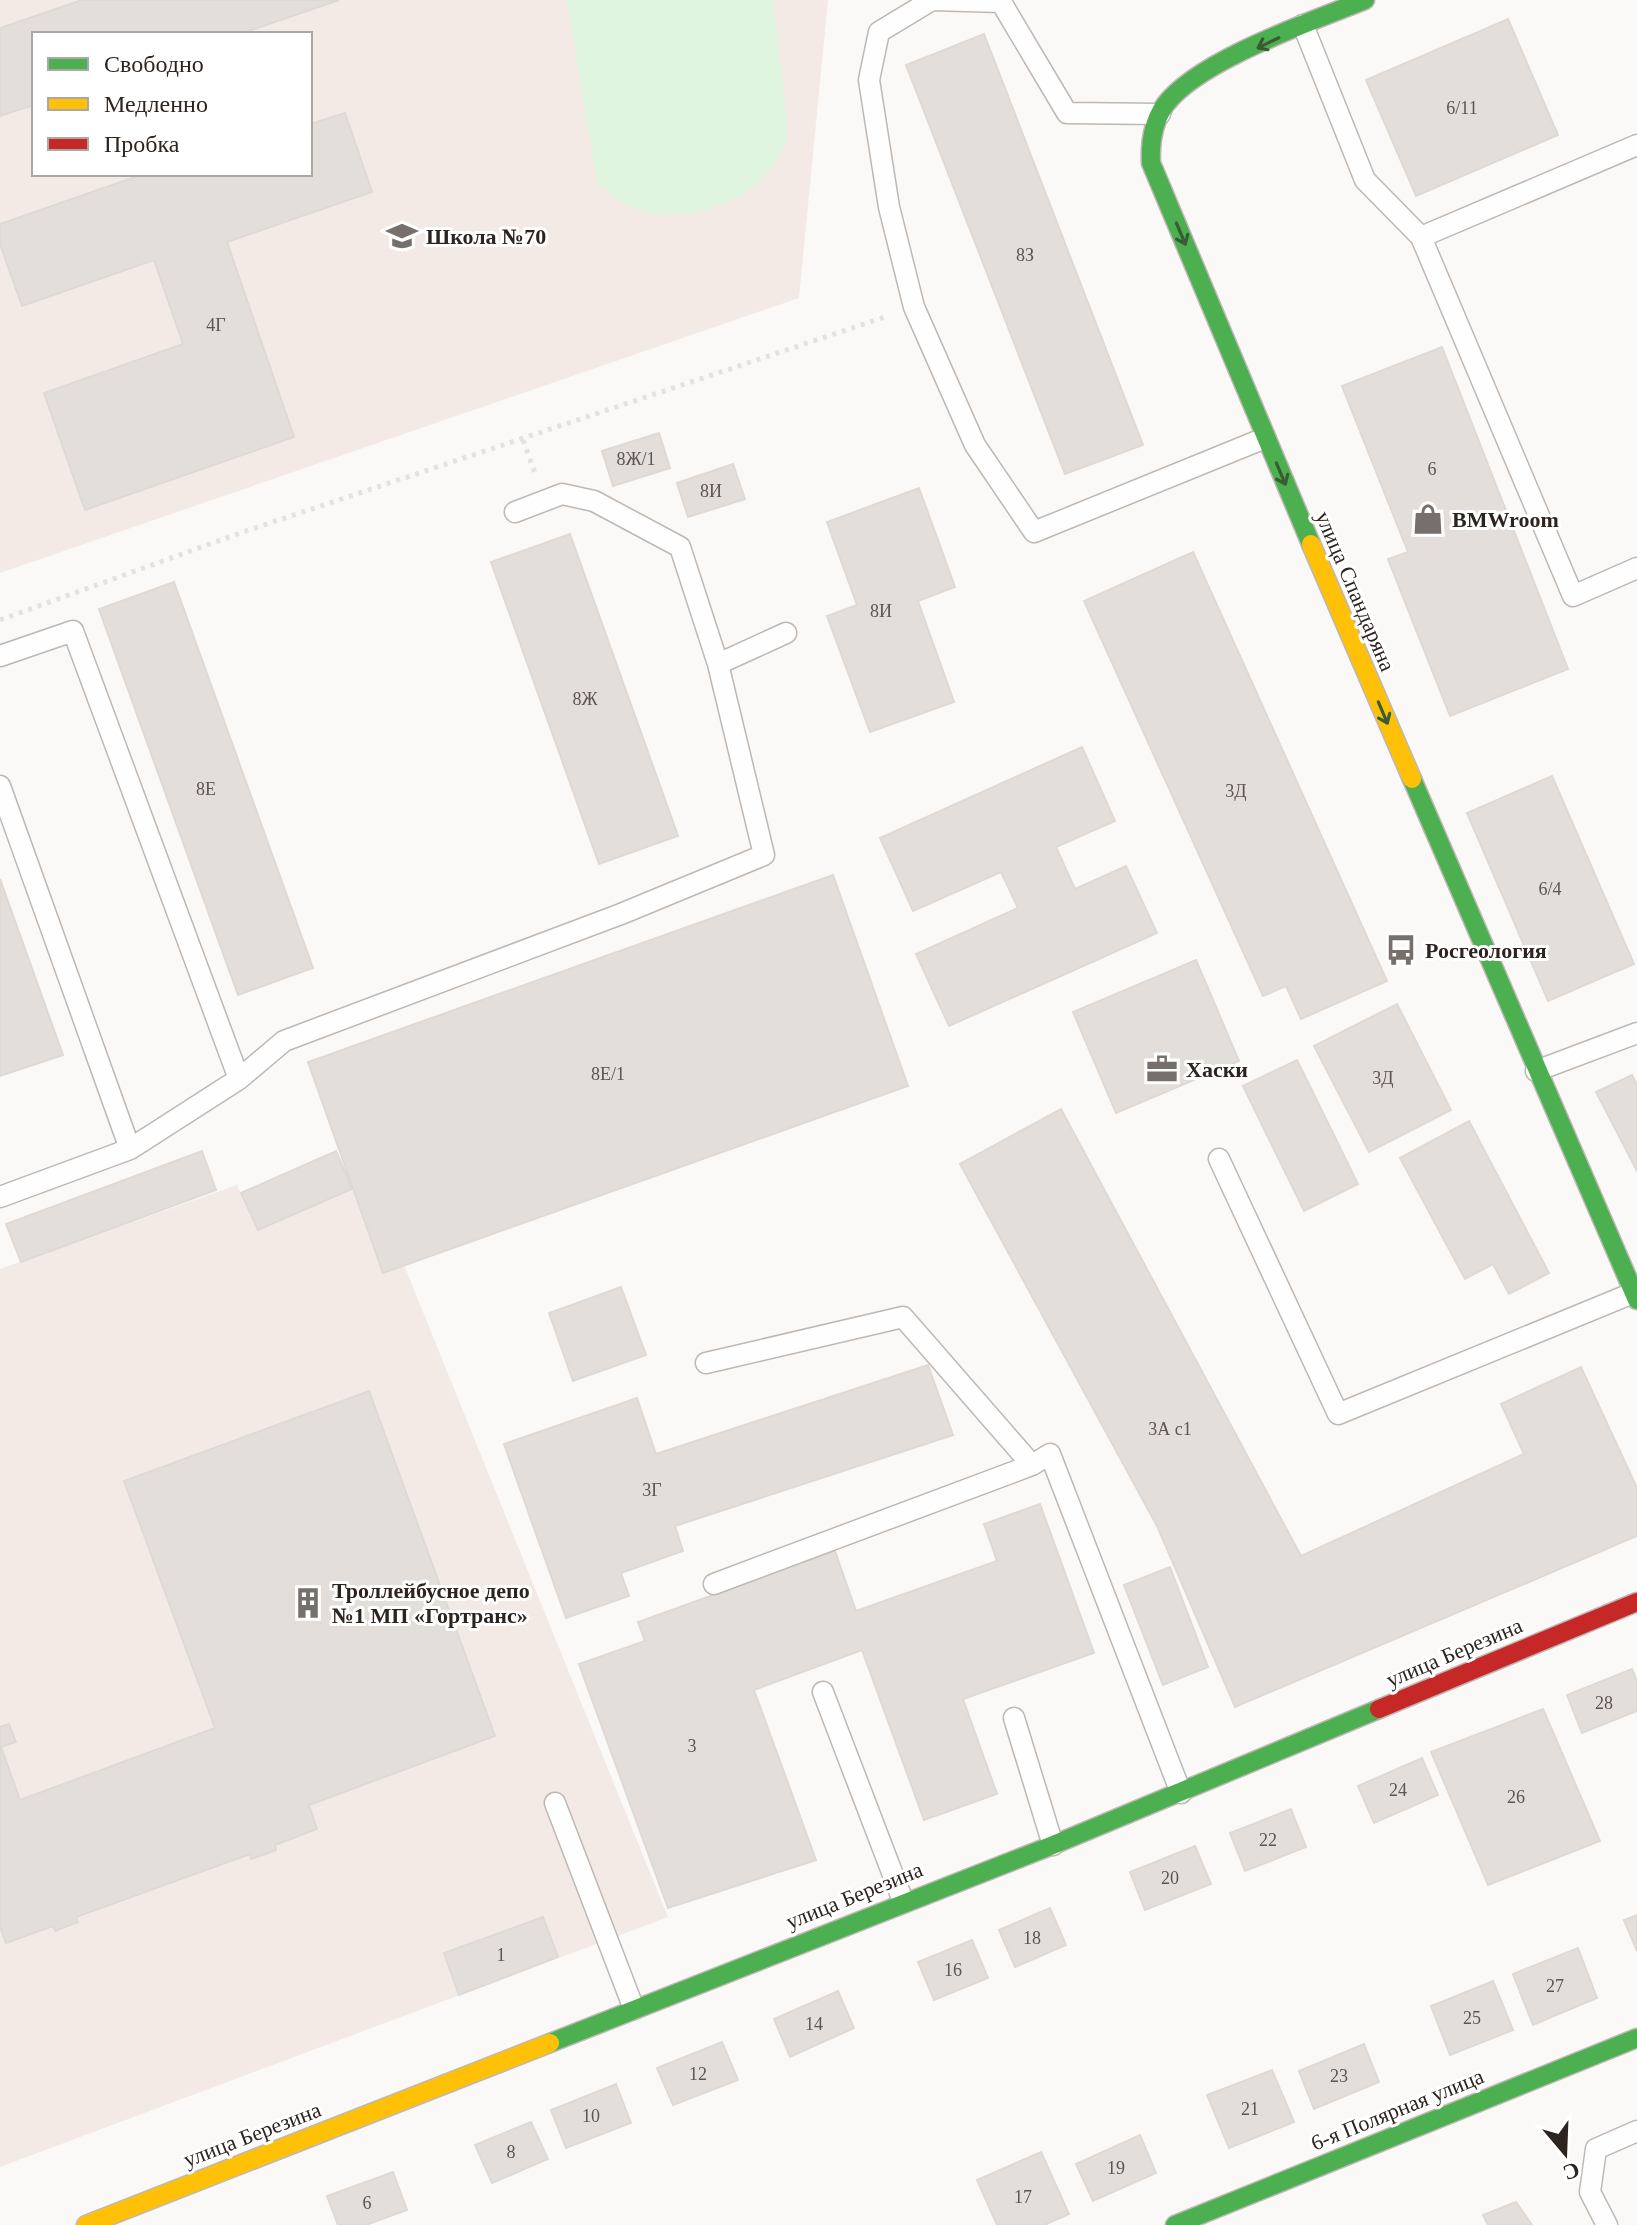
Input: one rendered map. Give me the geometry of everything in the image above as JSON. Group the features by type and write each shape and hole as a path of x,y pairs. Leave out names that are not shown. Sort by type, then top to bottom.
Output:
{"street":[{"name":"улица Спандаряна","path":"1365,0 1303,25 1194,79 1168,102 1160,114 1149,144 1151,163 1265,438 1635,1297"},
{"name":"улица Березина","path":"86,2225 903,1901 1053,1845 1637,1602"},
{"name":"6-я Полярная улица","path":"1175,2225 1637,2038"}],"lane":[{"path":"1160,114 1067,113 1001,2 932,0 879,32 869,80 889,207 914,307 975,445 1034,532 1265,438"},
{"path":"1303,25 1365,180 1421,237 1573,596 1637,568"},
{"path":"1421,237 1637,145"},
{"path":"0,1197 130,1149 239,1079 284,1041 621,914 764,855 718,664 680,547 594,501 562,494 515,512"},
{"path":"0,656 73,631 239,1079"},
{"path":"718,664 786,633"},
{"path":"0,786 130,1149"},
{"path":"1536,1071 1637,1033"},
{"path":"1219,1159 1338,1414 1635,1297"},
{"path":"706,1363 903,1317 1032,1465"},
{"path":"714,1584 1032,1465 1050,1454 1181,1793"},
{"path":"823,1692 903,1901"},
{"path":"1014,1718 1053,1845"},
{"path":"555,1803 634,2009"},
{"path":"1607,2225 1590,2192 1596,2149 1637,2131"}],"path":[{"path":"0,620 243,532 914,307"}],"shaded area":[{"name":"Школа №70","path":"0,0 828,0 799,298 0,573"},
{"name":"Троллейбусное депо №1 МП «Гортранс»","path":"237,1185 258,1230 352,1189 383,1272 404,1265 668,1917 0,2167 0,1269"}],"green space":[{"path":"567,0 773,0 787,132 786,141 775,162 760,180 720,206 672,215 626,205 597,183"}],"building":[{"path":"82,0 339,0 246,32 32,32 32,106 0,116 0,28"},
{"path":"1508,19 1558,135 1416,196 1366,80"},
{"path":"984,34 1143,445 1065,474 906,65"},
{"path":"345,113 372,192 227,242 294,437 85,510 44,393 183,344 154,260 22,306 0,244 0,224 135,176 312,176 312,123"},
{"path":"1442,347 1568,669 1450,716 1388,559 1408,552 1342,386"},
{"path":"659,433 670,468 613,486 602,451"},
{"path":"733,464 745,499 688,517 677,483"},
{"path":"919,488 955,587 918,601 954,702 870,732 827,616 857,605 827,522"},
{"path":"570,534 678,836 599,864 491,562"},
{"path":"1193,552 1387,981 1301,1019 1286,986 1263,996 1084,601"},
{"path":"174,582 313,968 238,995 99,609"},
{"path":"1082,747 1115,821 1056,847 1075,889 1126,866 1157,933 949,1026 916,954 1018,908 1001,872 913,911 880,838"},
{"path":"1552,776 1634,964 1548,1001 1467,813"},
{"path":"833,875 908,1086 383,1273 308,1062"},
{"path":"0,879 63,1055 0,1076"},
{"path":"1196,960 1239,1061 1116,1113 1073,1012"},
{"path":"1397,1004 1451,1110 1369,1152 1314,1046"},
{"path":"1297,1060 1358,1184 1304,1211 1243,1086"},
{"path":"1632,1075 1637,1085 1637,1171 1596,1092"},
{"path":"1061,1109 1301,1556 1524,1454 1501,1404 1581,1367 1637,1488 1637,1536 1235,1707 1157,1526 960,1164"},
{"path":"1469,1121 1549,1273 1509,1294 1493,1264 1465,1279 1400,1158"},
{"path":"202,1151 216,1190 21,1262 6,1224"},
{"path":"336,1151 352,1189 258,1230 241,1193"},
{"path":"621,1287 646,1355 573,1381 549,1313"},
{"path":"928,1365 953,1435 675,1526 683,1551 621,1573 629,1596 566,1618 504,1444 637,1398 656,1454"},
{"name":"Троллейбусное депо №1 МП «Гортранс»","path":"369,1391 495,1736 309,1805 317,1829 275,1845 276,1850 251,1859 250,1854 76,1917 78,1922 55,1931 53,1926 6,1943 0,1927 0,1727 9,1724 16,1742 1,1747 20,1800 215,1728 124,1481"},
{"path":"1040,1504 1094,1653 963,1699 997,1794 924,1820 862,1650 754,1690 816,1860 668,1908 579,1664 645,1641 638,1622 835,1551 856,1611 997,1561 984,1524"},
{"path":"1170,1567 1208,1667 1163,1685 1124,1585"},
{"path":"1632,1669 1637,1681 1637,1711 1582,1733 1567,1695"},
{"path":"1543,1709 1600,1841 1488,1885 1431,1752"},
{"path":"1422,1758 1438,1795 1374,1823 1358,1786"},
{"path":"1291,1809 1306,1847 1245,1871 1230,1833"},
{"path":"1195,1846 1211,1884 1145,1910 1130,1872"},
{"path":"1050,1908 1066,1945 1015,1967 999,1930"},
{"path":"1637,1915 1637,1951 1624,1920"},
{"path":"543,1917 558,1957 459,1995 444,1953"},
{"path":"972,1940 988,1978 934,2000 918,1962"},
{"path":"1578,1948 1597,1998 1533,2025 1513,1974"},
{"path":"1493,1981 1513,2030 1450,2055 1431,2006"},
{"path":"838,1991 854,2028 790,2057 774,2019"},
{"path":"722,2042 738,2080 673,2105 657,2068"},
{"path":"1364,2044 1379,2082 1314,2109 1299,2071"},
{"path":"1272,2070 1294,2122 1229,2148 1207,2095"},
{"path":"616,2084 631,2123 566,2148 551,2110"},
{"path":"531,2122 548,2159 492,2183 475,2145"},
{"path":"1140,2135 1156,2173 1093,2201 1076,2164"},
{"path":"1041,2152 1069,2214 1044,2225 997,2225 977,2180"},
{"path":"393,2172 407,2210 366,2225 338,2225 327,2196"},
{"path":"1516,2202 1532,2225 1488,2225 1483,2215"}],"traffic: fast":[{"path":"1311,544 1151,163 1152,140 1155,125 1165,105 1181,88 1203,73 1258,44 1365,0"},
{"path":"1412,779 1637,1300"},
{"path":"550,2043 1053,1845 1379,1709"},
{"path":"1175,2225 1637,2038"}],"traffic: slow":[{"path":"1311,544 1412,779"},
{"path":"86,2225 550,2043"}],"traffic: jam":[{"path":"1379,1709 1637,1602"}],"place":[{"name":"Школа №70","path":"402,236"},
{"name":"BMWroom","path":"1428,519"},
{"name":"Росгеология","path":"1401,950"},
{"name":"Хаски","path":"1162,1069"},
{"name":"Троллейбусное депо №1 МП «Гортранс»","path":"308,1603"}]}
